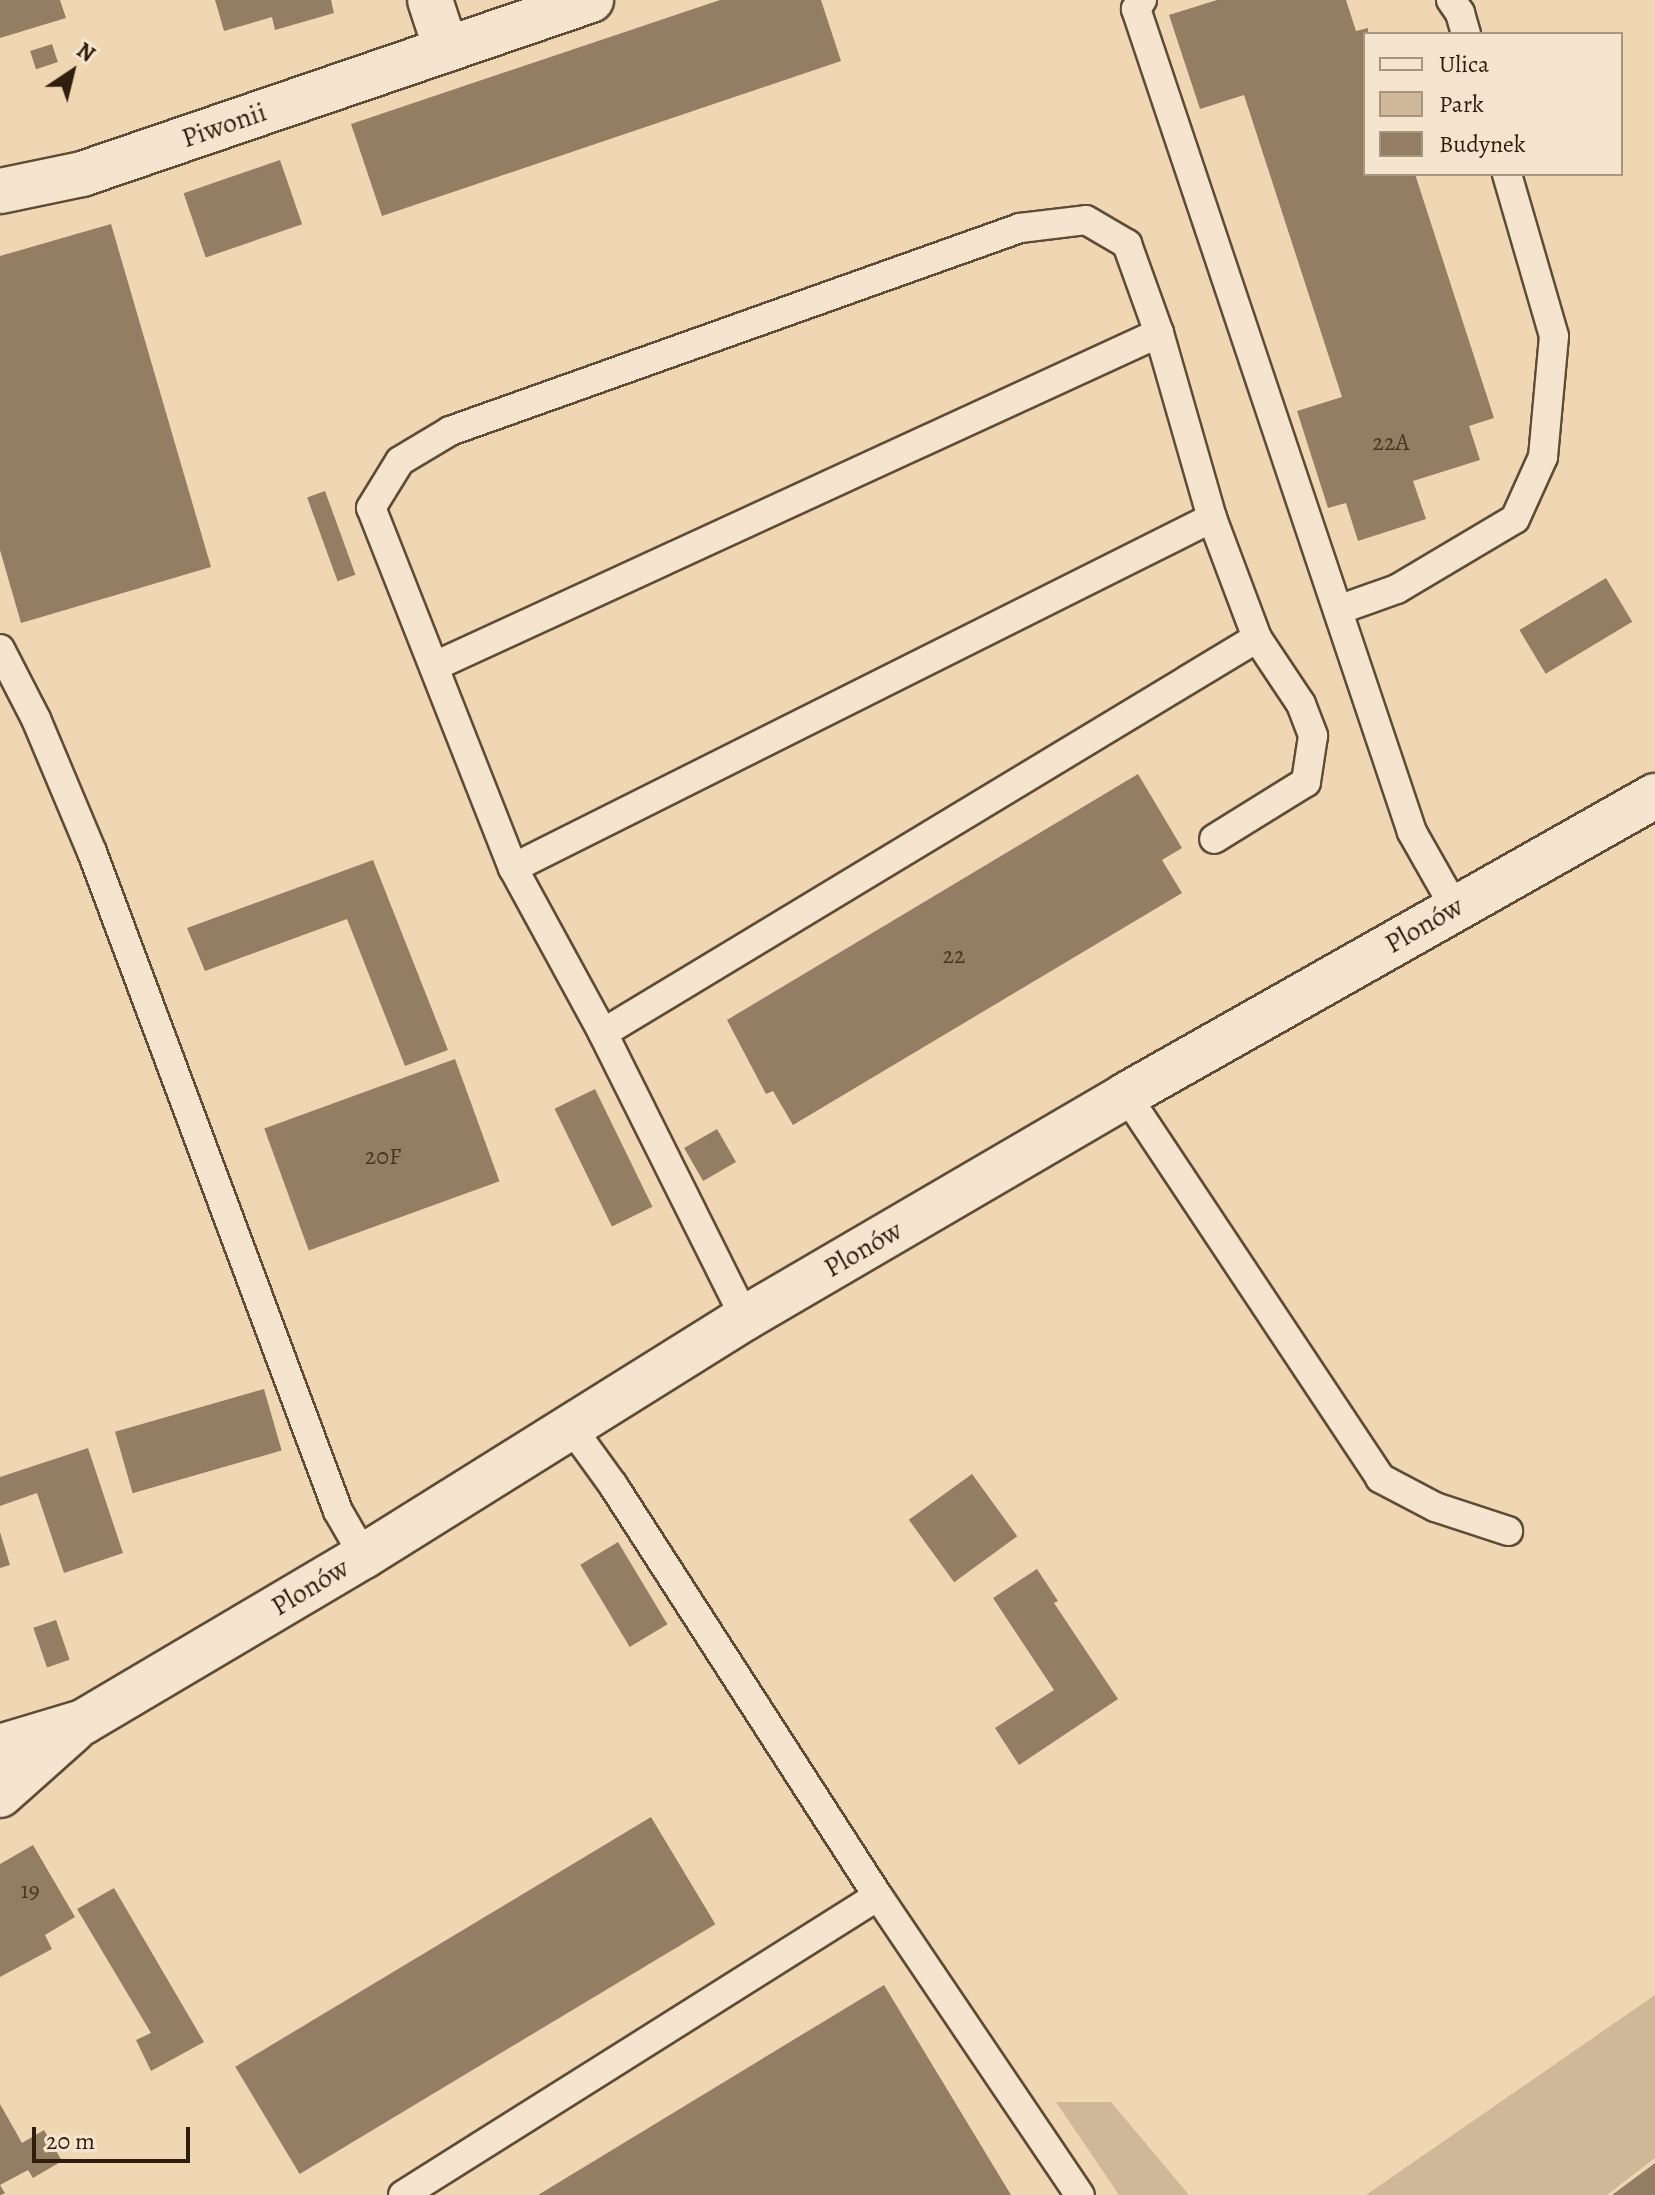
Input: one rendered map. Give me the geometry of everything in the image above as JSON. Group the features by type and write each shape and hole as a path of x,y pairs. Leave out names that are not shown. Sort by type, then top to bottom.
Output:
{"street":[{"path":"430,0 446,49"},
{"name":"Piwonii","path":"0,191 82,174 591,0"},
{"name":"Plonów","path":"0,1795 83,1722 364,1556 745,1318 1126,1095 1655,796"},
{"name":"Plonów","path":"0,1747 83,1722"}],"lane":[{"path":"1142,0 1136,9 1297,499 1338,610 1412,832 1455,908"},
{"path":"1451,0 1460,13 1465,32"},
{"path":"1338,610 1397,589 1515,519 1543,457 1554,336 1508,176"},
{"path":"745,1318 603,1033 513,868 371,508 400,461 450,431 1020,228 1086,220 1127,244 1159,333 1212,518 1257,638 1301,704 1313,736 1306,782 1214,839"},
{"path":"435,666 1159,333"},
{"path":"513,868 1212,518"},
{"path":"603,1033 1257,638"},
{"path":"0,649 36,719 92,852 338,1511 364,1556"},
{"path":"1126,1095 1380,1478 1435,1507 1508,1531"},
{"path":"571,1427 613,1485 878,1896 1080,2195"},
{"path":"403,2195 878,1896"}],"green space":[{"path":"1655,1995 1655,2158 1607,2195 1366,2195"},
{"path":"1056,2102 1111,2102 1189,2195 1119,2195"}],"building":[{"path":"0,0 60,0 66,18 0,38"},
{"path":"215,0 331,0 334,13 275,30 272,17 224,31"},
{"path":"720,0 821,0 841,61 382,216 351,124"},
{"path":"1217,0 1346,0 1356,31 1368,28 1368,32 1363,32 1363,176 1416,176 1494,418 1469,426 1480,460 1413,481 1426,519 1358,541 1346,503 1328,508 1297,411 1342,397 1244,95 1200,109 1169,15"},
{"path":"52,44 58,62 36,69 30,51"},
{"path":"280,160 302,224 206,258 184,193"},
{"path":"111,224 211,567 21,623 0,550 0,256"},
{"path":"325,491 355,575 338,581 307,497"},
{"path":"1606,578 1632,622 1546,674 1519,630"},
{"path":"1138,774 1182,848 1162,860 1182,893 793,1125 773,1091 766,1094 727,1020"},
{"path":"373,860 448,1050 405,1066 347,919 205,971 187,928"},
{"path":"455,1059 499,1181 309,1251 264,1128"},
{"path":"595,1089 652,1207 612,1226 555,1109"},
{"path":"717,1129 736,1162 703,1181 684,1148"},
{"path":"264,1389 282,1451 133,1493 115,1432"},
{"path":"88,1448 123,1553 64,1573 37,1493 0,1506 0,1477"},
{"path":"972,1474 1017,1536 954,1582 909,1520"},
{"path":"0,1532 10,1565 0,1568"},
{"path":"618,1542 667,1624 630,1647 580,1565"},
{"path":"1037,1569 1058,1601 1054,1603 1118,1699 1019,1765 995,1728 1054,1690 993,1598"},
{"path":"56,1620 70,1660 47,1668 33,1628"},
{"path":"651,1817 715,1924 300,2174 235,2067"},
{"path":"33,1845 75,1917 45,1935 52,1949 0,1977 0,1864"},
{"path":"114,1888 204,2042 151,2071 136,2040 151,2033 77,1909"},
{"path":"884,1985 1011,2195 538,2195 770,2054"},
{"path":"0,2104 22,2143 44,2130 62,2161 33,2178 28,2170 0,2185"},
{"path":"1655,2163 1655,2195 1612,2195"}]}
